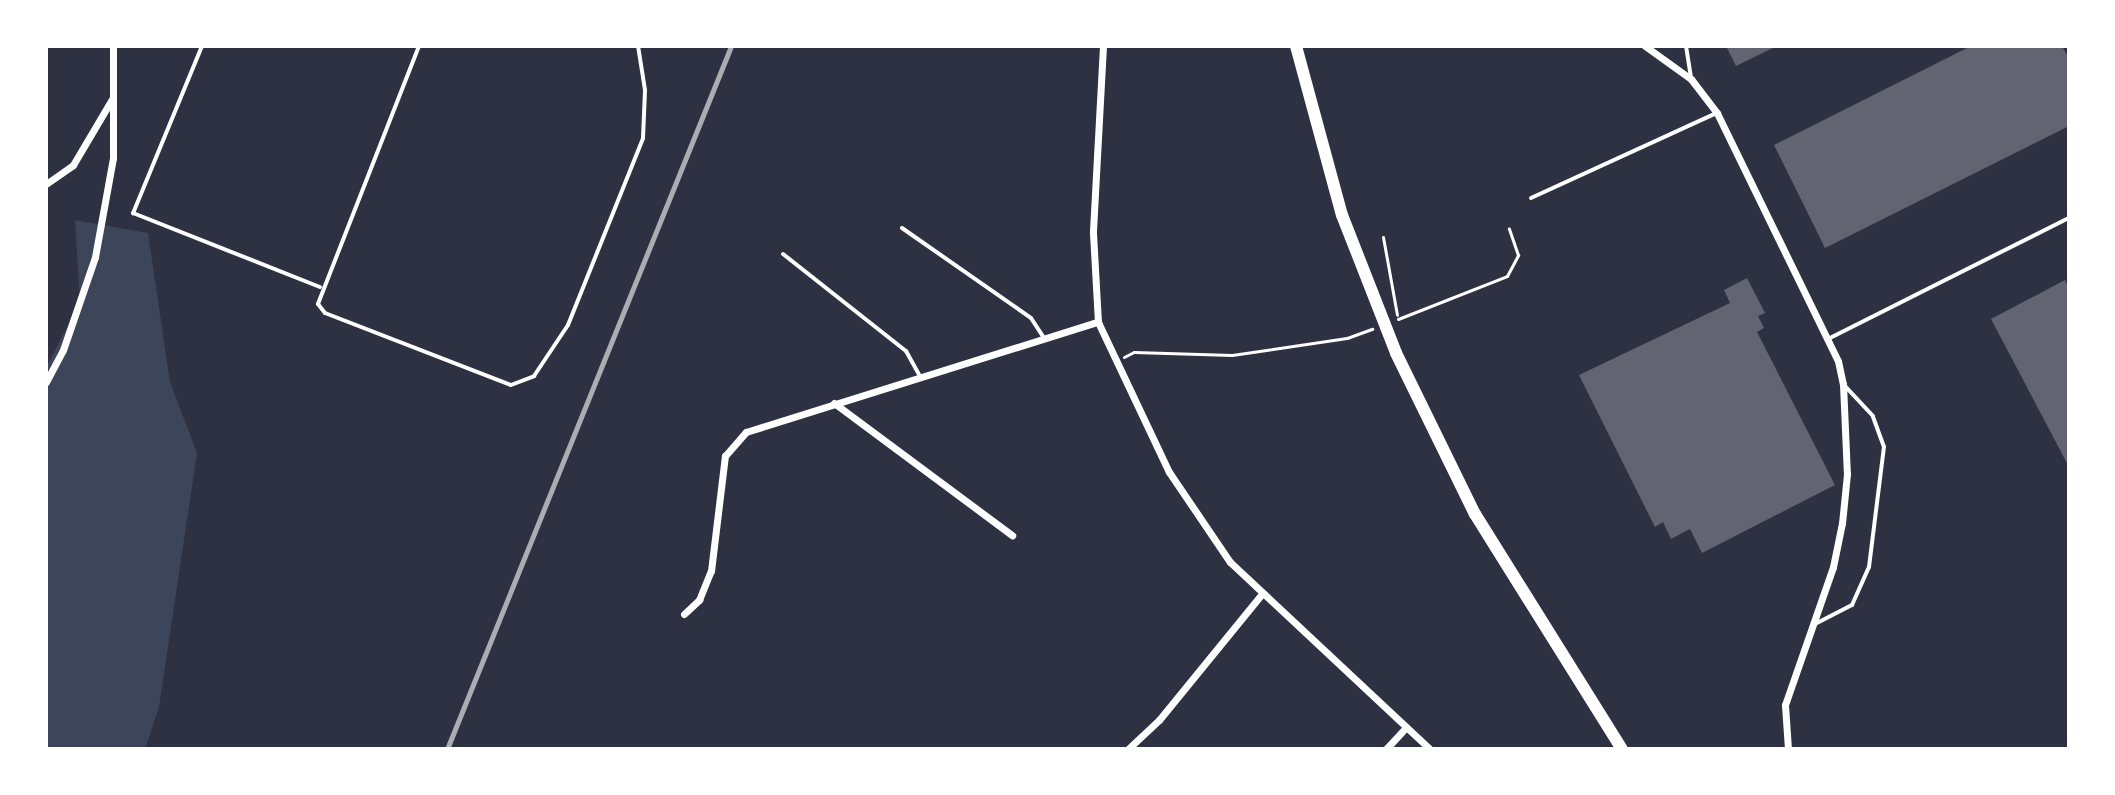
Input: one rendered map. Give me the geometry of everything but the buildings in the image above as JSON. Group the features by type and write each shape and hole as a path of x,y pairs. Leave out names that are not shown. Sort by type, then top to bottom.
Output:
{"main road":[{"path":"1296,46 1342,215 1396,353 1475,514 1622,749"}],"street":[{"path":"46,382 63,350 95,257 113,158 113,46"},
{"path":"1103,46 1093,233 1098,322 1169,472 1200,522 1260,596 1404,730 1430,749"},
{"path":"1645,46 1691,79 1717,113 1827,339 1843,384 1847,474 1842,523 1785,705 1788,749"},
{"path":"46,184 83,152 113,98"},
{"path":"684,614 699,600 711,571 718,489 730,447 756,427 1098,322"},
{"path":"834,403 1012,535"},
{"path":"1128,749 1159,720 1260,596"},
{"path":"1386,749 1404,730"}],"lane":[{"path":"202,46 133,213 321,287"},
{"path":"419,46 321,287 318,304 325,313 500,384 521,384 534,376 568,325 643,138 645,90 638,46"},
{"path":"1686,46 1691,79"},
{"path":"1531,198 1717,113"},
{"path":"1827,339 2069,218"},
{"path":"902,228 1031,318 1044,338"},
{"path":"783,254 906,351 920,376"},
{"path":"1812,624 1839,616 1852,605 1869,567 1882,438 1873,416 1843,384"}],"path":[{"path":"1383,237 1398,301 1396,320 1507,276 1518,255 1509,229"},
{"path":"1117,360 1134,352 1232,355 1347,338 1384,325"}],"shaded area":[{"path":"75,220 148,233 170,382 197,453 159,707 145,749 46,749 46,368 80,301"}],"railway":[{"path":"447,749 731,46"}]}
